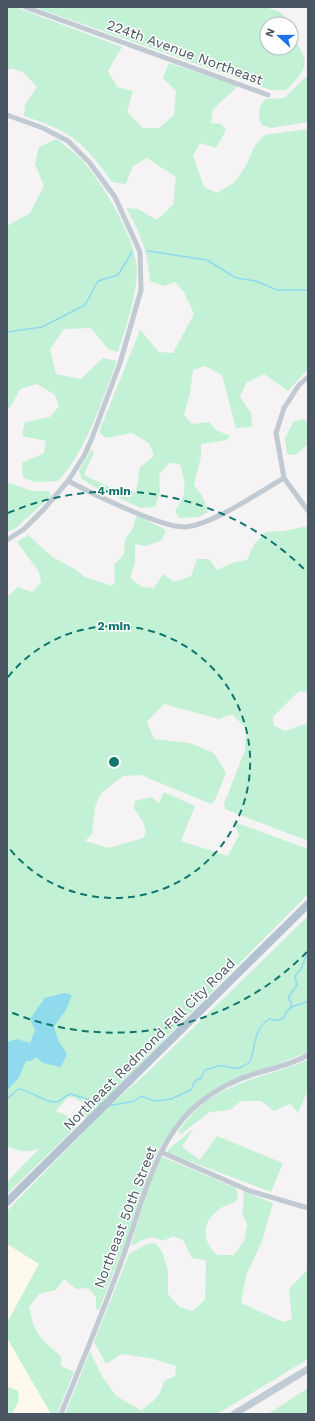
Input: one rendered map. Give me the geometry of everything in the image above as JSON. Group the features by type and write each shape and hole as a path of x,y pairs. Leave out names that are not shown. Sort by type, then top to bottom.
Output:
{"main road":[{"name":"Northeast Redmond Fall City Road","path":"7,1202 308,904"},
{"path":"234,1414 308,1368"}],"street":[{"name":"224th Avenue Northeast","path":"25,7 268,94"},
{"path":"7,115 43,128 68,141 89,162 115,197 140,252 141,290 120,363 92,438 68,481 44,509 24,529 7,540"},
{"path":"308,377 299,385 284,408 276,433 284,478 297,499 308,511"},
{"path":"68,481 164,524 185,527 203,522 224,512 284,478"},
{"name":"Northeast 50th Street","path":"61,1414 124,1254 161,1152 187,1114 213,1092 255,1074 281,1066 308,1055"},
{"path":"161,1152 250,1191 308,1208"}],"shaded area":[{"path":"7,1244 39,1264 7,1323"},
{"path":"7,1338 51,1414 7,1414"}],"green space":[{"path":"7,7 15,7 122,47 108,71 117,87 133,91 127,112 143,128 159,128 174,115 176,91 163,78 169,63 238,86 213,109 211,123 221,124 226,130 216,148 200,143 193,156 204,187 217,193 235,182 247,164 255,145 265,135 308,129 308,369 288,391 264,374 246,383 240,397 251,413 252,427 236,428 222,375 205,366 193,370 190,393 184,415 192,424 209,422 216,430 230,436 227,440 201,444 201,456 194,485 204,499 208,512 199,517 179,518 175,511 185,489 180,464 169,463 159,475 160,492 155,507 141,508 91,485 82,479 79,471 91,450 94,452 84,475 126,495 136,492 140,467 154,456 149,443 132,433 106,438 99,432 140,330 159,352 173,353 194,314 184,292 175,282 164,286 150,281 145,251 136,226 126,208 138,209 157,220 173,205 176,177 147,158 133,166 126,184 112,182 93,157 75,140 54,127 24,116 25,105 37,87 23,72 10,68 7,71"},
{"path":"34,7 266,7 282,13 284,16 259,16 259,56 299,56 299,46 305,62 304,68 300,74 286,90 271,90"},
{"path":"308,75 308,122 271,128 262,125 259,118 259,112 265,99 284,98"},
{"path":"57,139 83,161 111,201 132,246 136,259 137,272 133,302 118,352 108,349 91,328 64,329 50,349 56,374 81,379 103,358 117,361 93,424 78,454 58,481 35,482 23,478 22,463 44,453 46,441 22,436 25,422 50,417 59,406 55,395 37,384 20,389 11,406 7,410 7,226 30,213 44,186 35,164 39,147"},
{"path":"302,419 308,422 308,444 296,455 287,454 285,438 293,422"},
{"path":"7,482 32,491 49,491 51,496 16,528 7,532"},
{"path":"137,515 166,530 162,540 146,546 135,544 135,564 130,578 142,587 154,588 163,574 174,582 191,576 197,559 209,559 217,570 232,563 247,560 255,543 266,532 284,531 308,526 308,692 299,691 273,717 274,726 285,731 308,723 308,841 225,809 224,804 245,750 246,728 232,714 219,719 164,704 147,722 154,739 190,743 214,753 226,773 215,800 211,804 141,775 123,776 101,793 95,807 92,834 85,841 109,848 143,838 146,832 143,822 134,808 135,801 151,797 159,803 164,792 195,806 181,841 228,856 239,835 234,822 308,849 308,894 89,1116 84,1119 81,1118 82,1110 85,1105 74,1097 67,1098 56,1111 72,1118 76,1127 7,1194 7,1182 40,1148 31,1151 24,1151 16,1150 7,1146 7,597 18,587 32,592 41,583 39,572 17,542 28,535 52,557 73,568 85,577 112,586 115,582 114,565 124,554 125,539 132,530"},
{"path":"308,916 308,1052 217,1088 173,1129 159,1149 151,1167 129,1234 99,1310 96,1309 96,1297 88,1288 76,1289 64,1279 56,1290 39,1294 29,1307 33,1323 39,1335 61,1356 61,1366 74,1372 57,1414 51,1414 7,1338 7,1323 39,1264 7,1244 7,1211 106,1109 150,1070"},
{"path":"308,1060 308,1090 298,1113 290,1104 274,1111 261,1101 241,1101 230,1110 210,1112 181,1134 178,1132 197,1109 217,1094 242,1083"},
{"path":"194,1128 182,1147 200,1160 217,1136 283,1163 271,1192 168,1153 168,1150"},
{"path":"163,1157 236,1188 238,1196 235,1202 211,1216 207,1223 205,1231 206,1239 210,1247 217,1255 234,1255 244,1241 247,1225 242,1212 244,1198 243,1191 273,1203 262,1241 246,1276 241,1303 283,1322 292,1319 289,1289 308,1269 308,1359 217,1414 65,1414 90,1351 102,1376 116,1396 141,1410 156,1398 164,1381 175,1376 176,1366 150,1358 121,1354 106,1364 94,1342 129,1254 147,1244 154,1243 159,1247 163,1254 168,1271 168,1294 179,1307 193,1311 205,1300 206,1260 192,1258 183,1240 173,1236 163,1241 151,1237 131,1246 154,1172"},
{"path":"9,1387 18,1391 19,1400 12,1414 7,1414 7,1388"},
{"path":"308,1388 308,1414 268,1414"}],"water":[{"path":"65,993 72,995 66,1010 54,1026 58,1040 67,1054 61,1067 43,1063 36,1057 31,1061 26,1061 18,1079 7,1090 7,1042 17,1039 30,1043 35,1030 30,1019 45,998"}],"waterway":[{"path":"148,251 207,260 236,278 256,281 277,290 308,290"},
{"path":"7,332 42,327 85,305 98,281 118,275 132,252"},
{"path":"291,1007 291,1002 288,998 297,985 295,976 301,969 306,956 308,956"},
{"path":"108,1106 135,1101 141,1096 155,1101 171,1099 191,1090 195,1081 201,1078 205,1070 218,1066 233,1068 240,1068 244,1066 250,1062 256,1038 264,1023 269,1019 283,1019 289,1009 308,1001"},
{"path":"7,1099 18,1089 55,1102 71,1094 102,1104"}]}
